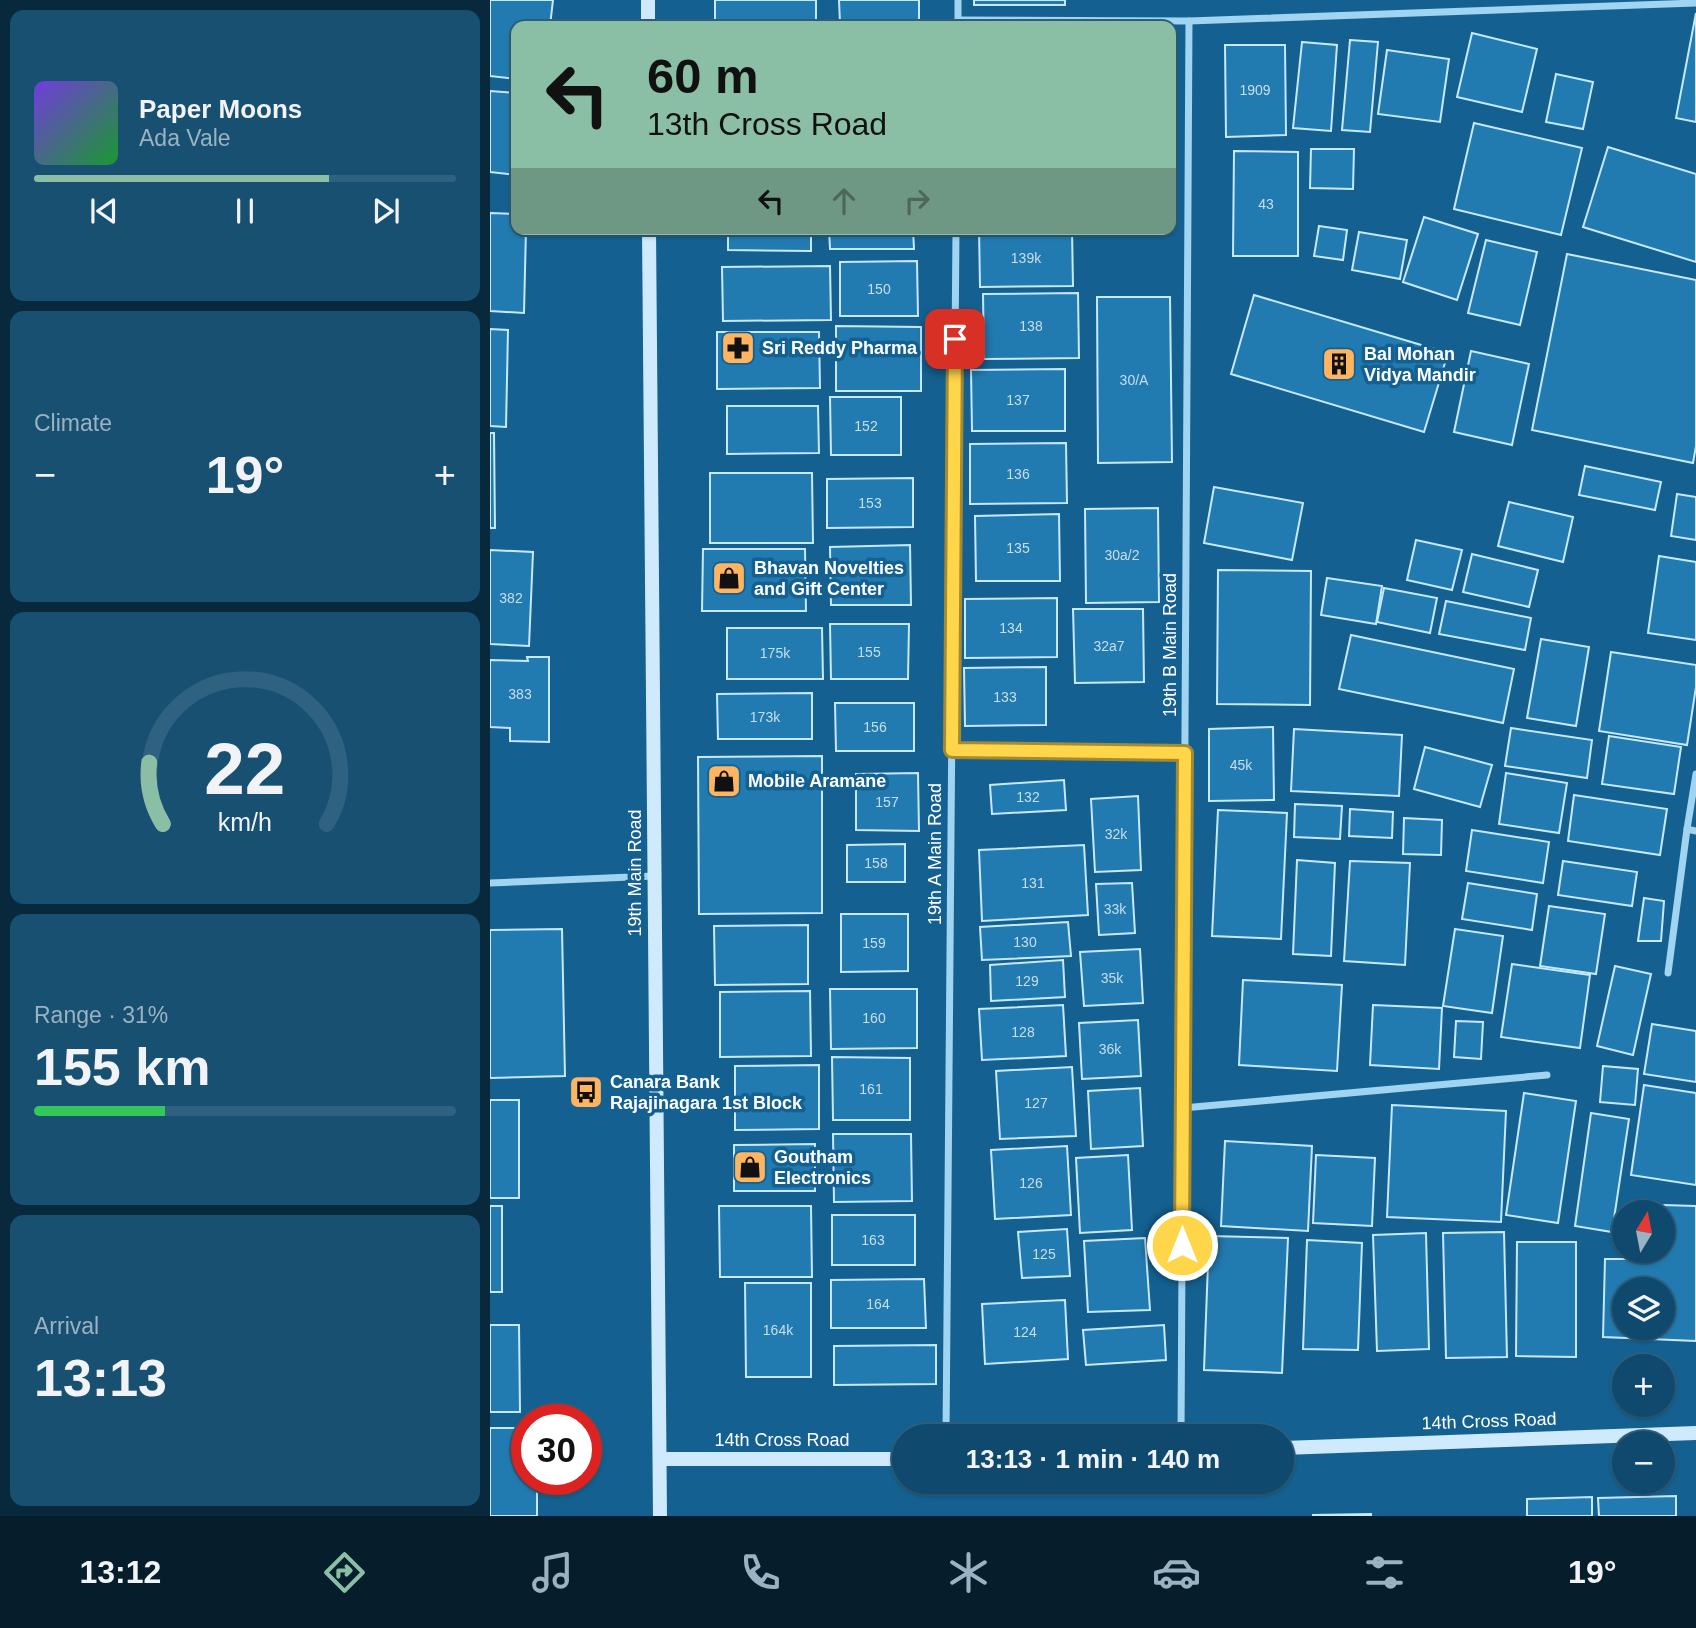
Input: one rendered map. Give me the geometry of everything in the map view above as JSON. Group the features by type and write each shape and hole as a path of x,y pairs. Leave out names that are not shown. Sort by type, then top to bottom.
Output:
{"street":[{"path":"648,0 648,21"},
{"path":"958,0 958,21"},
{"path":"1176,21 1696,3"},
{"name":"19th B Main Road","path":"1181,1424 1189,21"},
{"name":"19th Main Road","path":"649,235 660,1516"},
{"name":"19th A Main Road","path":"946,1424 956,235"},
{"path":"952,750 1185,753"},
{"path":"1668,974 1692,830 1696,774"},
{"path":"490,883 654,876"},
{"path":"1182,1108 1547,1074"},
{"name":"14th Cross Road","path":"1294,1448 1696,1433"},
{"name":"14th Cross Road","path":"660,1459 892,1458"}],"building":[{"path":"490,0 553,0 551,21 511,21 511,78 490,76"},
{"path":"715,0 816,0 816,21 715,21"},
{"path":"839,0 919,0 919,21 840,21"},
{"path":"974,0 1065,0 1065,5 974,5"},
{"path":"1696,13 1696,122 1676,118"},
{"path":"1472,33 1537,49 1522,112 1457,97"},
{"path":"1350,40 1378,42 1370,132 1342,130"},
{"path":"1302,42 1337,45 1331,131 1293,128"},
{"path":"1225,45 1285,45 1286,135 1226,137"},
{"path":"1387,50 1449,59 1440,122 1378,114"},
{"path":"1556,74 1593,82 1583,129 1546,122"},
{"path":"490,91 511,93 511,174 490,172"},
{"path":"1474,123 1582,148 1561,235 1454,209"},
{"path":"1608,147 1696,174 1696,262 1583,227"},
{"path":"1311,149 1354,149 1353,189 1310,188"},
{"path":"1234,151 1298,152 1298,256 1233,256"},
{"path":"490,213 511,214 511,235 526,235 524,313 490,311"},
{"path":"1424,217 1478,234 1457,300 1403,282"},
{"path":"1319,226 1347,230 1343,260 1314,256"},
{"path":"1359,232 1407,240 1400,279 1352,270"},
{"path":"728,235 811,235 811,251 728,250"},
{"path":"829,235 913,235 914,249 830,249"},
{"path":"979,235 1072,235 1073,286 980,287"},
{"path":"1486,240 1537,252 1520,325 1468,313"},
{"path":"1567,254 1696,280 1696,446 1693,463 1532,430"},
{"path":"917,261 918,316 840,316 840,262"},
{"path":"830,266 831,320 723,321 722,267"},
{"path":"1078,293 1079,358 984,359 983,294"},
{"name":"Bal Mohan Vidya Mandir","path":"1254,295 1448,353 1424,432 1231,374"},
{"path":"1097,297 1170,297 1172,462 1098,463"},
{"path":"836,326 921,327 921,391 836,391"},
{"path":"490,329 508,330 506,427 490,426"},
{"path":"717,332 819,332 820,388 717,389"},
{"path":"1471,351 1529,364 1512,445 1454,432"},
{"path":"1065,369 1065,431 972,431 971,370"},
{"path":"830,397 901,397 901,455 831,455"},
{"path":"727,406 818,406 819,453 727,454"},
{"path":"490,433 494,433 495,528 490,528"},
{"path":"1066,443 1067,503 970,504 970,444"},
{"path":"1585,466 1661,482 1655,510 1579,495"},
{"path":"710,473 812,473 813,543 710,543"},
{"path":"913,478 913,527 827,528 827,479"},
{"path":"1214,487 1303,503 1292,560 1204,543"},
{"path":"1677,494 1696,497 1696,540 1671,536"},
{"path":"1509,502 1573,517 1563,562 1498,546"},
{"path":"1158,508 1159,602 1086,603 1085,509"},
{"path":"1059,514 1060,581 976,581 975,516"},
{"path":"1416,540 1462,550 1452,590 1407,580"},
{"path":"910,545 911,605 831,605 830,547"},
{"path":"703,549 805,549 806,611 702,611"},
{"path":"490,550 533,552 529,646 490,644"},
{"path":"1472,554 1538,570 1529,607 1463,592"},
{"path":"1659,556 1696,562 1696,640 1648,633"},
{"path":"1218,570 1311,571 1310,705 1217,704"},
{"path":"1327,578 1382,586 1376,624 1321,615"},
{"path":"1384,588 1437,598 1430,633 1377,622"},
{"path":"1057,598 1057,657 965,658 965,599"},
{"path":"1446,601 1531,618 1525,650 1439,634"},
{"path":"1073,609 1143,609 1144,682 1075,683"},
{"path":"830,624 909,624 908,679 831,679"},
{"path":"727,628 822,628 823,679 727,679"},
{"path":"1351,635 1514,669 1503,723 1339,689"},
{"path":"1541,639 1589,647 1576,726 1527,718"},
{"path":"1611,652 1696,665 1696,687 1687,745 1599,731"},
{"path":"527,657 549,657 549,742 510,741 510,728 490,727 490,660 528,661"},
{"path":"1046,667 1046,725 965,726 964,668"},
{"path":"812,693 812,739 718,739 717,694"},
{"path":"835,703 914,703 914,751 836,751"},
{"path":"1273,727 1274,800 1209,801 1209,729"},
{"path":"1511,728 1592,740 1587,778 1505,766"},
{"path":"1294,729 1402,735 1399,796 1291,791"},
{"path":"1609,736 1681,747 1674,794 1602,784"},
{"path":"1425,747 1492,765 1480,807 1414,789"},
{"path":"822,756 822,913 699,914 698,757"},
{"path":"918,773 919,831 856,830 856,774"},
{"path":"1506,773 1567,783 1559,833 1499,824"},
{"path":"1064,780 1066,810 992,814 990,785"},
{"path":"1574,795 1667,809 1660,855 1568,841"},
{"path":"1138,796 1141,870 1095,872 1091,799"},
{"path":"1295,804 1342,806 1340,839 1294,837"},
{"path":"1350,809 1393,812 1392,838 1349,836"},
{"path":"1218,810 1287,813 1281,939 1212,936"},
{"path":"1404,818 1442,820 1441,855 1403,854"},
{"path":"1472,830 1549,842 1543,883 1466,871"},
{"path":"905,844 905,882 847,882 847,845"},
{"path":"1084,845 1088,915 982,921 979,850"},
{"path":"1297,860 1335,863 1331,956 1293,954"},
{"path":"1350,861 1410,863 1405,965 1344,961"},
{"path":"1563,861 1637,872 1632,906 1558,895"},
{"path":"1132,883 1135,933 1099,935 1096,884"},
{"path":"1468,883 1537,894 1532,930 1462,919"},
{"path":"1644,898 1664,901 1661,941 1638,941"},
{"path":"1549,906 1605,914 1596,974 1540,966"},
{"path":"841,914 908,914 908,971 841,972"},
{"path":"1068,922 1071,956 982,960 980,927"},
{"path":"808,925 808,984 715,985 714,926"},
{"path":"562,929 565,1076 490,1078 490,930"},
{"path":"1455,929 1503,936 1492,1013 1443,1006"},
{"path":"1140,949 1143,1003 1084,1006 1080,952"},
{"path":"1063,960 1065,997 991,1001 990,965"},
{"path":"1512,964 1590,975 1580,1048 1501,1037"},
{"path":"1615,966 1651,974 1633,1055 1597,1046"},
{"path":"1243,980 1342,985 1337,1071 1239,1065"},
{"path":"830,989 917,989 917,1048 831,1049"},
{"path":"810,991 811,1056 720,1057 720,992"},
{"path":"1063,1005 1066,1056 982,1060 979,1009"},
{"path":"1373,1005 1442,1008 1439,1069 1370,1065"},
{"path":"1138,1020 1141,1076 1082,1079 1079,1023"},
{"path":"1456,1021 1483,1022 1481,1059 1454,1057"},
{"path":"1652,1024 1696,1031 1696,1082 1644,1074"},
{"path":"832,1057 910,1058 910,1120 833,1120"},
{"path":"819,1065 819,1129 735,1130 735,1066"},
{"path":"1603,1066 1638,1069 1635,1105 1600,1102"},
{"path":"1072,1067 1076,1136 1000,1139 996,1071"},
{"path":"1644,1085 1696,1093 1696,1185 1631,1175"},
{"path":"1140,1088 1143,1146 1091,1149 1088,1091"},
{"path":"1524,1093 1576,1101 1558,1223 1506,1215"},
{"path":"490,1100 519,1100 519,1198 490,1198"},
{"path":"1392,1105 1506,1111 1501,1222 1387,1217"},
{"path":"1591,1113 1629,1119 1617,1200 1612,1200 1612,1232 1575,1226"},
{"path":"833,1134 911,1134 912,1201 834,1202"},
{"path":"1225,1141 1312,1146 1308,1231 1221,1226"},
{"path":"815,1144 815,1191 734,1191 734,1145"},
{"path":"1067,1146 1071,1215 995,1219 991,1150"},
{"path":"1128,1155 1132,1230 1080,1233 1076,1158"},
{"path":"1316,1155 1375,1158 1372,1226 1313,1223"},
{"path":"1675,1205 1696,1206 1696,1341 1673,1340 1675,1340 1675,1277 1612,1277 1612,1337 1603,1337 1605,1259 1612,1259 1612,1264 1675,1264"},
{"path":"490,1206 502,1206 502,1292 490,1292"},
{"path":"719,1206 811,1206 812,1277 720,1277"},
{"path":"832,1215 915,1215 915,1265 832,1265"},
{"path":"1067,1229 1070,1276 1022,1278 1018,1232"},
{"path":"1504,1232 1507,1357 1446,1358 1443,1233"},
{"path":"1426,1233 1429,1349 1377,1351 1373,1235"},
{"path":"1209,1236 1288,1238 1282,1373 1204,1370"},
{"path":"1145,1238 1150,1310 1088,1312 1084,1241"},
{"path":"1307,1240 1362,1243 1358,1350 1303,1349"},
{"path":"1517,1242 1576,1242 1576,1357 1516,1356"},
{"path":"924,1279 926,1328 831,1328 831,1280"},
{"path":"745,1283 811,1283 811,1377 746,1377"},
{"path":"1065,1300 1068,1359 985,1364 982,1304"},
{"path":"490,1325 519,1325 520,1404 511,1404 511,1412 490,1412"},
{"path":"1164,1325 1166,1360 1086,1365 1083,1330"},
{"path":"936,1345 936,1384 834,1385 834,1346"},
{"path":"490,1428 511,1428 511,1495 537,1495 537,1516 490,1516"},
{"path":"1676,1496 1676,1516 1599,1516 1598,1498"},
{"path":"1592,1497 1592,1516 1527,1516 1527,1499"},
{"path":"1313,1515 1371,1516 1313,1516"}],"place":[{"name":"Sri Reddy Pharma","path":"738,348"},
{"name":"Bal Mohan Vidya Mandir","path":"1339,364"},
{"name":"Bhavan Novelties and Gift Center","path":"729,578"},
{"name":"Mobile Aramane","path":"724,781"},
{"name":"Canara Bank Rajajinagara 1st Block","path":"586,1092"},
{"name":"Goutham Electronics","path":"750,1167"}],"route":[{"path":"955,339 952,750 1185,753 1182,1245"}]}
